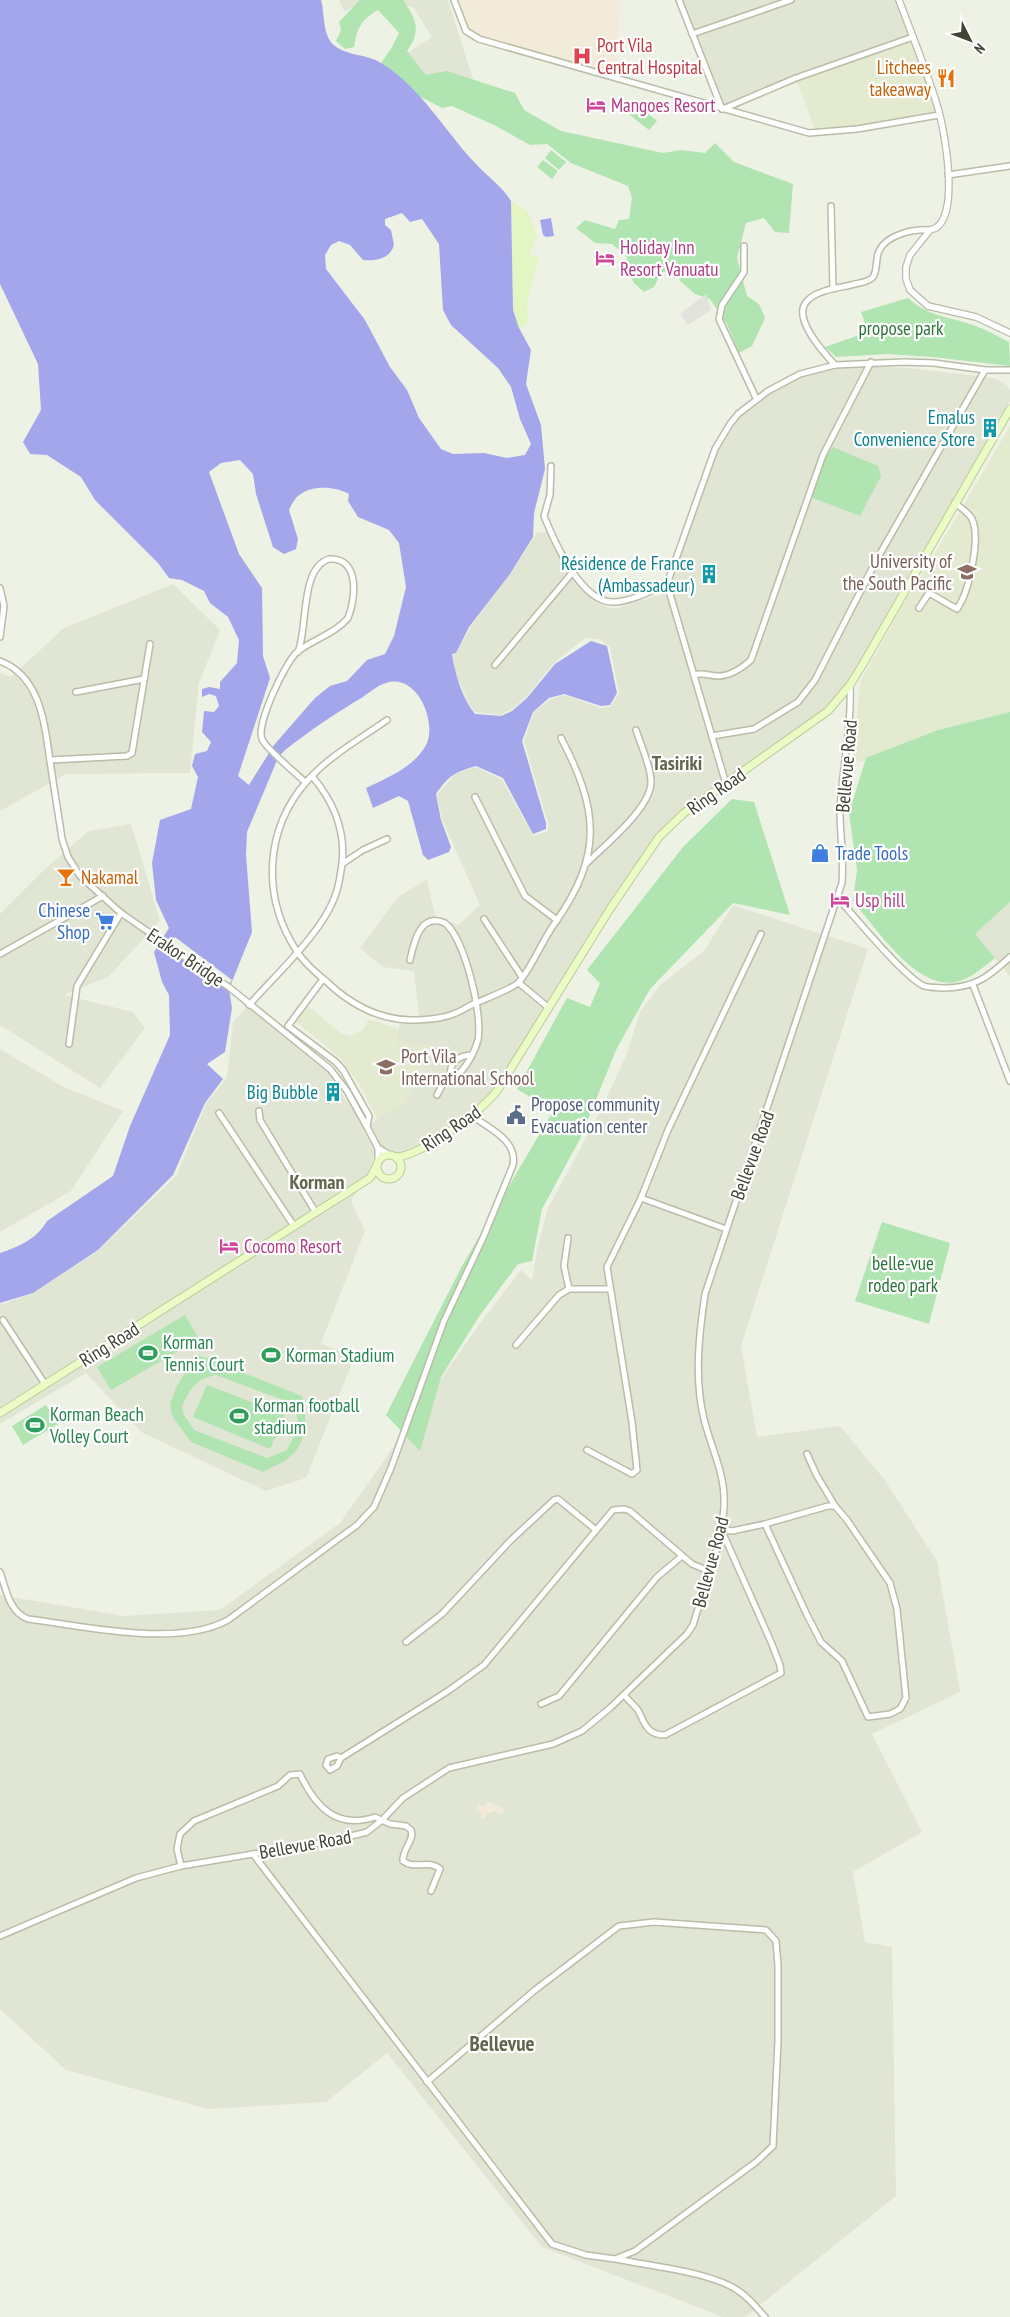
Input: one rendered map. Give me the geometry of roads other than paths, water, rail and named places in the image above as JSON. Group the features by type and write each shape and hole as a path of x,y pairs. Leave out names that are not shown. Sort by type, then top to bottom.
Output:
{"main road":[{"name":"Ring Road","path":"396,1157 410,1154 471,1115 486,1104 497,1091 619,895 659,837 684,812 828,711 850,685 1009,412"},
{"path":"370,1178 383,1178 394,1178 399,1173 401,1167 396,1157 388,1154 377,1164 378,1173 383,1178"},
{"name":"Ring Road","path":"401,1167 410,1154"},
{"name":"Ring Road","path":"0,1412 370,1178 377,1164"}],"street":[{"path":"454,0 466,31 479,39 808,133 857,129 940,115"},
{"path":"679,0 722,109"},
{"path":"692,34 791,0"},
{"path":"835,365 808,329 801,312 808,298 833,289 868,281 873,277 879,251 888,241 910,231 930,230 938,226 947,212 950,194 940,115 899,0"},
{"path":"722,109 796,78 913,37"},
{"path":"948,175 1010,166"},
{"path":"831,206 833,289"},
{"path":"930,230 910,255 906,267 906,279 910,290 928,306 976,317 1010,333"},
{"path":"744,246 744,272 722,305 719,319 756,398"},
{"path":"694,675 701,672 718,676 732,673 751,660 824,455 871,362"},
{"path":"726,784 666,584 715,449 734,419 756,398 800,374 835,365 871,362 934,363 985,370 1008,370 1010,375"},
{"path":"712,736 754,729 798,702 815,680 877,559 985,370"},
{"path":"552,466 550,495 544,516 572,573 599,598 614,602 666,584"},
{"path":"919,608 929,592 957,610 966,589 976,546 976,533 972,518 955,503"},
{"path":"298,652 348,618 354,578 347,565 341,560 329,559 315,568 309,583 302,642 298,652 284,670 265,718 261,735 264,742 306,782"},
{"path":"496,665 572,573"},
{"path":"0,588 4,606 0,637"},
{"path":"50,760 125,756 131,754 150,644"},
{"name":"Erakor Bridge","path":"0,661 22,676 31,687 43,714 62,839 67,853 80,876 121,913 230,988 329,1068 342,1084 367,1127"},
{"path":"76,692 144,679"},
{"name":"Bellevue Road","path":"0,1936 136,1878 181,1866 349,1838 367,1832 382,1820 403,1798 449,1768 528,1750 564,1739 597,1720 687,1634 693,1625 721,1529 724,1494 699,1393 701,1324 705,1294 838,898 844,865 840,810 851,708 850,685"},
{"path":"387,720 328,761 306,782 289,807 279,828 272,858 273,897 282,925 296,951 323,979 363,1009 399,1019 438,1018 458,1013 474,1003 519,983 577,887 587,863 591,841 591,824 574,764 561,738"},
{"path":"587,863 626,824 648,798 651,790 650,772 636,730"},
{"path":"249,1005 320,924 329,910 340,883 343,848 338,821 328,798 312,776"},
{"path":"475,797 525,896 557,920"},
{"path":"342,864 363,850 387,839"},
{"path":"0,954 102,896"},
{"path":"838,898 904,969 922,985 958,988 973,984 1010,957"},
{"path":"68,1044 77,986 121,913"},
{"path":"484,918 522,977"},
{"path":"410,960 415,938 422,926 431,921 445,922 460,945 474,991 474,1003 478,1013 478,1035 472,1055 460,1072 439,1088 437,1095"},
{"path":"587,1450 632,1474 637,1470 632,1422 606,1267 641,1198 668,1130 761,934"},
{"path":"323,979 288,1026 336,1062 348,1080 369,1116 367,1127 378,1148 377,1164"},
{"path":"519,983 549,1008"},
{"path":"973,984 1010,1081"},
{"path":"288,1035 293,1030"},
{"path":"307,1050 310,1042"},
{"path":"318,1059 323,1052"},
{"path":"451,1077 450,1070 455,1061 461,1057 472,1055"},
{"path":"329,1068 336,1062"},
{"path":"342,1084 348,1080"},
{"path":"259,1111 259,1118 279,1154 316,1213"},
{"path":"219,1113 294,1226"},
{"path":"0,1572 12,1607 28,1620 161,1634 187,1632 209,1628 228,1620 340,1539 361,1521 374,1507 391,1468 444,1321 483,1238 513,1165 514,1154 507,1142 471,1115"},
{"path":"378,1148 388,1154"},
{"path":"641,1198 726,1229"},
{"path":"568,1238 564,1266 568,1289"},
{"path":"516,1344 559,1295 568,1289 610,1290"},
{"path":"3,1320 45,1384"},
{"path":"765,1524 807,1615 822,1642 842,1661 868,1717 890,1714 900,1709 904,1704 907,1693 896,1600 890,1583 835,1506 816,1476 807,1454"},
{"path":"406,1642 453,1603 511,1540 554,1500 558,1499 596,1530"},
{"path":"624,1696 638,1710 647,1729 655,1735 665,1735 781,1673 780,1665 771,1642 721,1529 742,1529 828,1506 835,1506"},
{"path":"341,1758 448,1691 484,1665 613,1510 624,1508 635,1515 692,1564 709,1571"},
{"path":"541,1704 559,1696 657,1577 682,1556"},
{"path":"181,1866 177,1849 180,1834 194,1821 278,1786 290,1775 300,1774 309,1792 317,1802 339,1819 363,1821 375,1817 390,1824 406,1826 413,1833 403,1855 403,1861 415,1865 428,1863 440,1868 440,1874 431,1891"},
{"path":"253,1854 552,2244 586,2255 636,2263 719,2281 739,2290 765,2317"},
{"path":"427,2082 536,1990 619,1926 654,1922 766,1930 776,1941 778,1966 778,2041 773,2146 756,2162 635,2251 615,2259"},
{"path":"635,2251 636,2263"}],"water":[{"path":"0,0 321,0 326,31 331,42 346,52 376,60 408,84 421,97 465,152 499,186 511,201 513,310 519,328 531,350 526,384 541,425 545,469 534,513 533,537 510,574 469,627 456,653 452,654 457,678 463,693 475,714 501,716 512,711 527,698 555,664 591,641 607,646 617,693 610,705 601,706 564,694 549,698 533,712 522,741 546,823 546,829 533,834 503,778 476,766 463,770 453,776 444,783 436,794 441,820 451,847 449,852 428,860 423,855 408,801 399,796 373,808 366,788 406,767 420,754 429,737 427,714 422,702 416,692 407,685 397,682 380,685 323,722 284,751 278,758 247,832 246,855 252,932 229,989 232,1008 225,1052 207,1064 223,1079 205,1103 173,1175 98,1250 33,1293 0,1303 0,1253 20,1245 38,1233 47,1221 113,1176 130,1126 170,1035 169,995 162,982 154,952 169,928 156,900 152,863 160,820 191,809 198,777 192,766 195,754 207,751 211,742 202,732 204,711 214,712 219,706 216,696 209,694 202,697 202,689 209,687 220,689 220,682 237,663 239,640 228,617 210,603 204,591 182,580 169,578 158,563 95,500 81,477 47,455 30,454 23,442 41,410 38,364 0,284","holes":["402,213 410,222 422,219 439,244 443,310 451,325 498,368 511,387 520,419 531,444 525,455 507,458 484,453 453,454 441,449 419,418 407,390 390,367 365,320 326,269 325,255 331,245 339,241 350,245 363,260 373,260 386,256 394,245 391,230 385,225 385,219","240,460 253,474 256,494 273,547 284,554 296,549 298,539 289,510 298,496 303,492 316,488 337,489 349,494 348,501 358,517 389,530 399,543 406,587 394,636 385,654 367,660 347,681 330,686 315,698 274,745 249,785 238,776 270,678 263,656 262,588 239,554 209,472 221,463"]},
{"path":"551,218 554,236 546,237 543,235 540,220"}],"place":[{"name":"Port Vila Central Hospital","path":"582,56"},
{"name":"Litchees takeaway","path":"946,78"},
{"name":"Mangoes Resort","path":"596,105"},
{"name":"Holiday Inn Resort Vanuatu","path":"605,258"},
{"name":"Emalus Convenience Store","path":"990,428"},
{"name":"University of the South Pacific","path":"967,572"},
{"name":"Résidence de France (Ambassadeur)","path":"709,574"},
{"name":"Trade Tools","path":"820,853"},
{"name":"Nakamal","path":"66,877"},
{"name":"Usp hill","path":"840,900"},
{"name":"Chinese Shop","path":"105,921"},
{"name":"Port Vila International School","path":"386,1067"},
{"name":"Big Bubble","path":"333,1092"},
{"name":"Propose community Evacuation center","path":"516,1115"},
{"name":"Cocomo Resort","path":"229,1246"},
{"name":"Korman Tennis Court","path":"148,1353"},
{"name":"Korman Stadium","path":"271,1355"},
{"name":"Korman football stadium","path":"239,1416"},
{"name":"Korman Beach Volley Court","path":"35,1425"}],"district":[{"name":"Tasiriki","path":"677,763"},
{"name":"Korman","path":"317,1182"},
{"name":"Bellevue","path":"502,2044"}],"park label":[{"name":"propose park","path":"901,328"},
{"name":"belle-vue rodeo park","path":"903,1274"}]}
